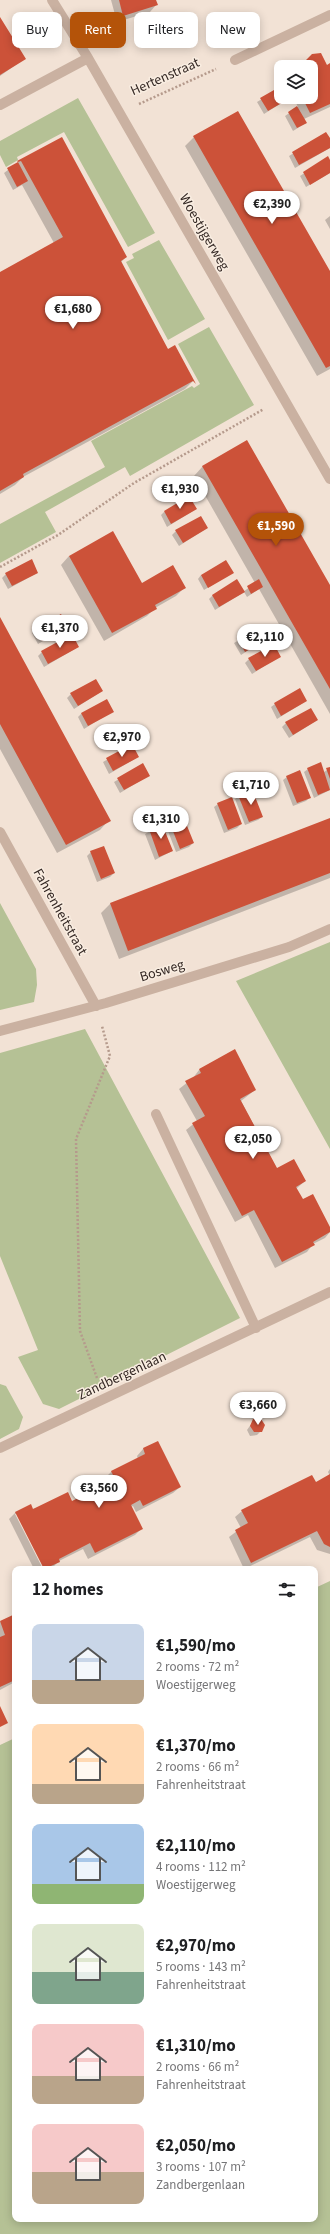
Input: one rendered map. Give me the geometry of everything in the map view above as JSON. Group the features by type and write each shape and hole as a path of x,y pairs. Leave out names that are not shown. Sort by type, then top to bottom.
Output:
{"street":[{"name":"Woestijgerweg","path":"52,0 120,112 330,479"},
{"path":"235,60 330,15"},
{"path":"0,105 88,58"},
{"name":"Fahrenheitstraat","path":"0,832 96,1006"},
{"name":"Bosweg","path":"0,1030 96,1006 289,947 330,929"},
{"path":"156,1114 256,1328"},
{"name":"Zandbergenlaan","path":"0,1448 330,1292"}],"path":[{"name":"Hertenstraat","path":"120,112 235,60"},
{"path":"0,567 58,535 134,483 284,398"},
{"path":"96,1006 110,1056 76,1139 76,1238 80,1331 104,1399"}],"green space":[{"path":"78,98 155,233 128,247 64,132 17,157 18,160 6,167 0,155 0,141"},
{"path":"159,240 205,319 168,340 126,262 134,258 132,254"},
{"path":"209,327 254,405 130,476 125,467 45,512 56,532 0,563 0,524 105,467 91,441 192,386 194,388 200,384 178,344"},
{"path":"0,903 36,969 37,985 34,1002 0,1010"},
{"path":"330,942 330,1149 236,981"},
{"path":"85,1029 240,1318 59,1409 43,1404 18,1357 38,1350 0,1256 0,1053"},
{"path":"0,1384 6,1386 23,1417 19,1429 0,1439"},
{"path":"330,1581 330,2234 0,2234 0,1745 12,1739 12,2222 318,2222 318,1587"}],"building":[{"path":"119,0 156,0 158,5 126,15 126,12 122,12"},
{"path":"0,17 12,36 12,48 19,48 26,59 0,75"},
{"path":"321,53 327,65 330,63 330,104 310,113 306,104 318,104 318,60 306,60 312,54"},
{"path":"274,90 274,104 280,104 268,111 260,98"},
{"path":"297,106 307,123 297,128 288,112"},
{"path":"238,111 330,271 330,366 326,368 193,136"},
{"path":"326,132 330,138 330,148 299,165 292,152"},
{"path":"62,137 127,257 121,261 168,349 175,345 196,384 193,381 23,474 24,477 0,491 0,272 63,237 21,161 17,161"},
{"path":"328,156 330,160 330,173 310,185 303,172"},
{"path":"18,162 28,181 17,187 7,168"},
{"path":"247,440 330,585 330,689 202,466"},
{"path":"189,496 197,509 171,524 164,511"},
{"path":"201,516 208,528 183,543 175,530"},
{"path":"113,531 142,583 173,565 186,588 155,605 157,609 112,633 69,556"},
{"path":"32,559 38,573 12,586 5,573"},
{"path":"226,560 234,573 208,588 201,575"},
{"path":"237,579 245,592 219,607 212,595"},
{"path":"259,579 263,587 251,594 247,586"},
{"path":"61,614 68,627 42,641 35,629"},
{"path":"0,617 111,821 66,845 0,724"},
{"path":"263,624 270,637 245,652 238,639"},
{"path":"72,634 79,647 48,664 41,651"},
{"path":"274,644 281,657 256,671 248,658"},
{"path":"96,679 103,691 78,706 70,693"},
{"path":"300,688 307,701 281,716 274,703"},
{"path":"107,699 114,712 88,726 81,713"},
{"path":"311,708 318,720 293,735 285,722"},
{"path":"132,744 139,757 113,771 106,758"},
{"path":"321,762 330,790 318,795 307,768"},
{"path":"143,763 150,776 124,790 117,778"},
{"path":"330,767 330,779 326,768"},
{"path":"300,770 311,798 297,803 286,776"},
{"path":"252,789 263,817 249,822 238,795"},
{"path":"232,797 242,824 228,830 217,803"},
{"path":"183,816 194,843 180,849 169,821"},
{"path":"330,818 330,873 128,951 110,903"},
{"path":"162,824 173,851 159,857 149,829"},
{"path":"104,846 115,873 101,879 90,851"},
{"path":"235,1049 256,1090 240,1099 277,1168 294,1159 306,1181 296,1187 303,1199 313,1194 330,1227 330,1232 313,1242 315,1245 282,1262 254,1210 242,1216 192,1123 205,1116 185,1081 201,1073 199,1069"},
{"path":"253,1419 261,1419 265,1425 262,1432 254,1432 250,1426"},
{"path":"158,1441 181,1487 143,1506 140,1500 131,1505 143,1529 95,1553 90,1543 59,1559 60,1562 51,1566 42,1566 15,1512 31,1504 33,1509 68,1492 72,1501 115,1479 111,1471 145,1454 143,1448"},
{"path":"330,1474 330,1547 324,1544 317,1531 251,1563 235,1530 248,1523 241,1510 312,1475 316,1482"},
{"path":"12,1615 12,1681 0,1687 0,1637 5,1635 0,1621"},
{"path":"0,1706 8,1723 0,1727"}]}
